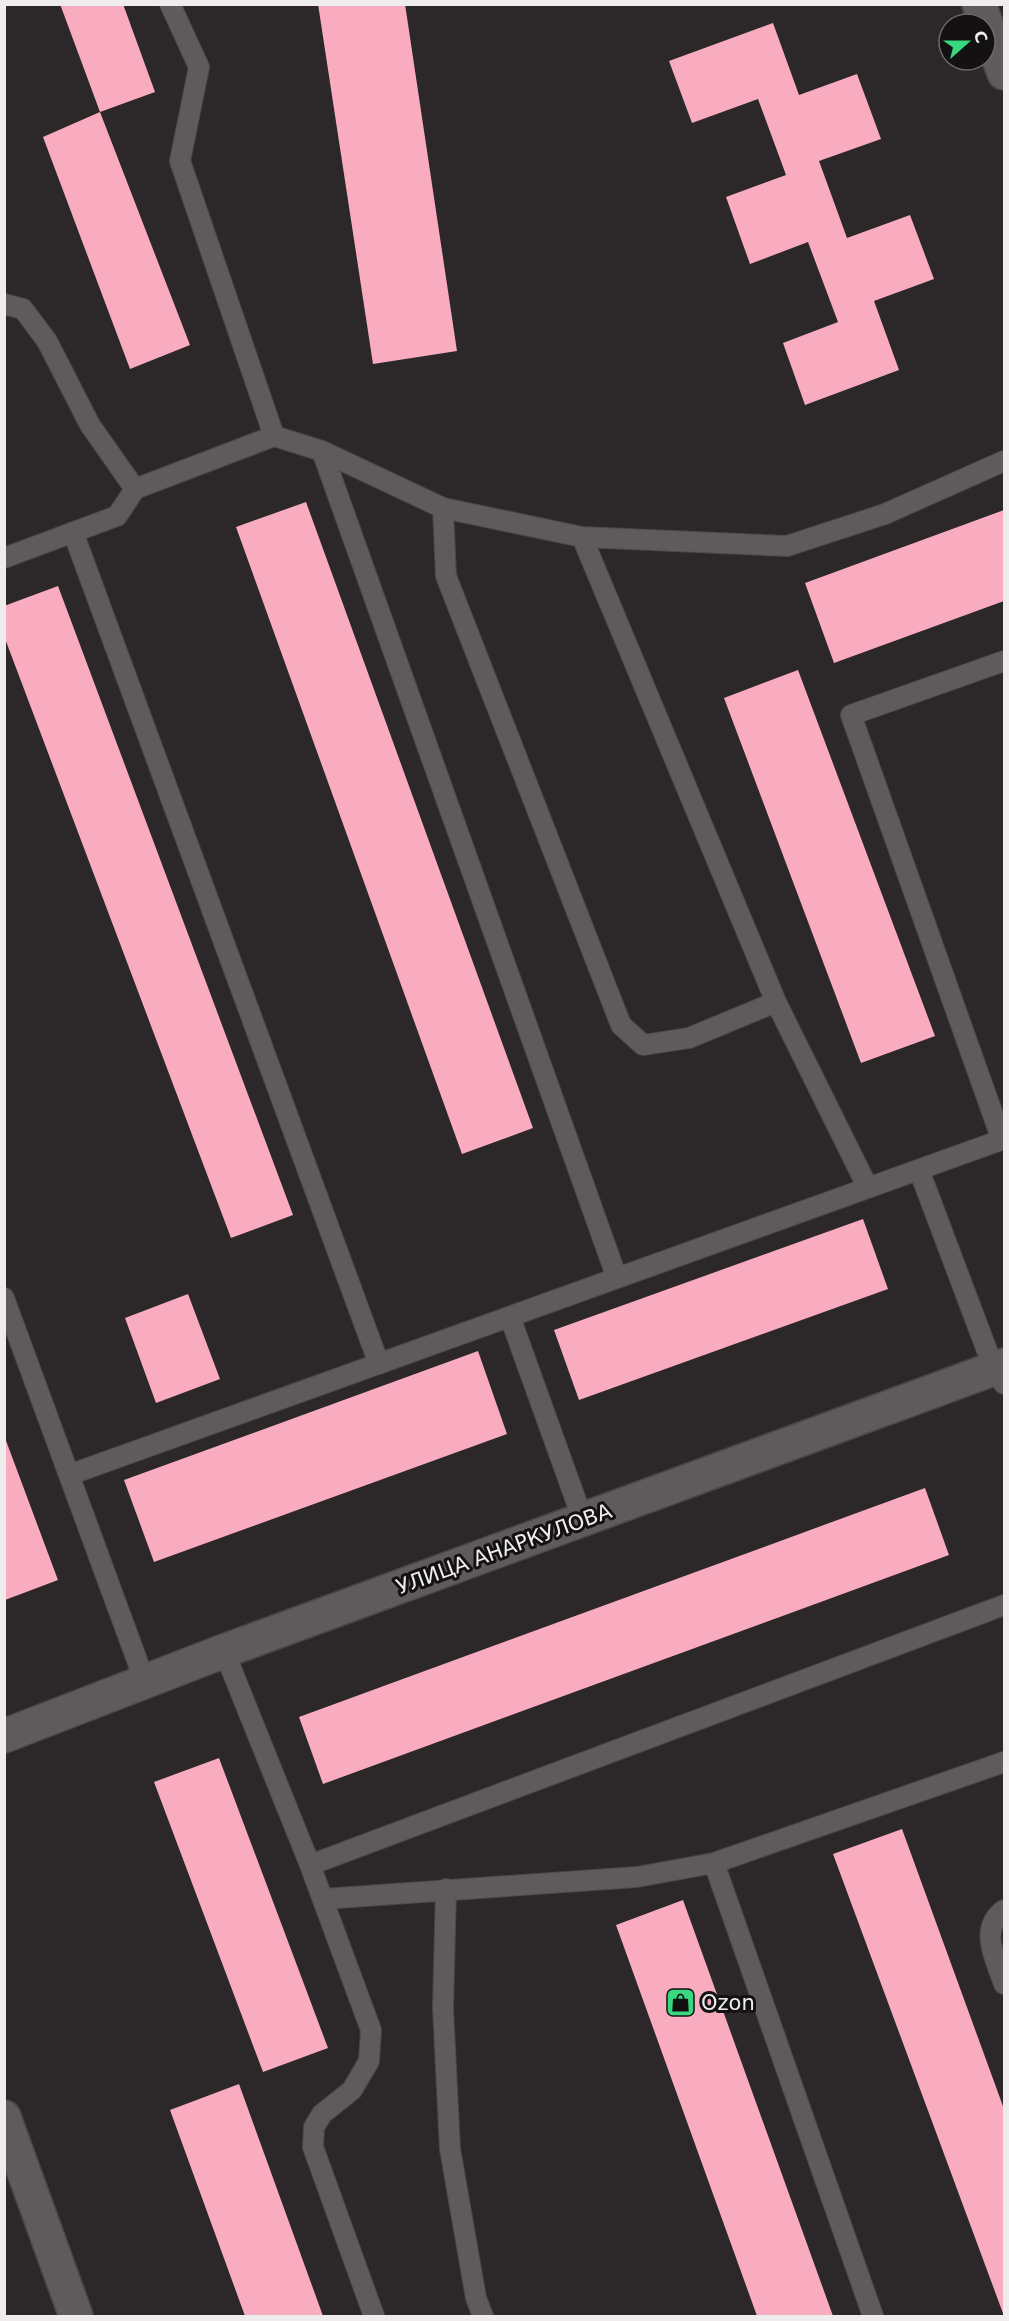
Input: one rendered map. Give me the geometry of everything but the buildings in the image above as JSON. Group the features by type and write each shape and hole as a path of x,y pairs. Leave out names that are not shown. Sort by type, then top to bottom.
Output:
{"street":[{"path":"979,4 1005,73"},
{"name":"УЛИЦА АНАРКУЛОВА","path":"4,1736 224,1651 583,1520 1001,1373"},
{"path":"4,2117 76,2316"}],"lane":[{"path":"170,4 199,67 180,161 274,436"},
{"path":"4,304 22,309 47,341 90,425 135,489"},
{"path":"4,558 117,516 135,489 274,436 322,451 443,508 582,537 787,546 885,514 1005,461"},
{"path":"322,451 617,1278"},
{"path":"443,508 446,576 621,1025 643,1045 689,1038 776,1002"},
{"path":"73,532 379,1364"},
{"path":"582,537 776,1002 867,1188"},
{"path":"69,1475 1003,1139 851,716 1005,661"},
{"path":"919,1170 1001,1373"},
{"path":"4,1298 145,1682"},
{"path":"510,1317 583,1520"},
{"path":"310,1865 1005,1605"},
{"path":"224,1651 310,1865 371,2030 369,2061 352,2090 322,2114 314,2127 313,2147 374,2316"},
{"path":"323,1899 637,1876 714,1863 1005,1762"},
{"path":"714,1863 873,2316"},
{"path":"446,1889 443,2008 450,2149 476,2298 483,2316"},
{"path":"1005,1910 994,1918 990,1929 990,1941 1005,1984"}],"place":[{"name":"Ozon","path":"680,2003"}]}
